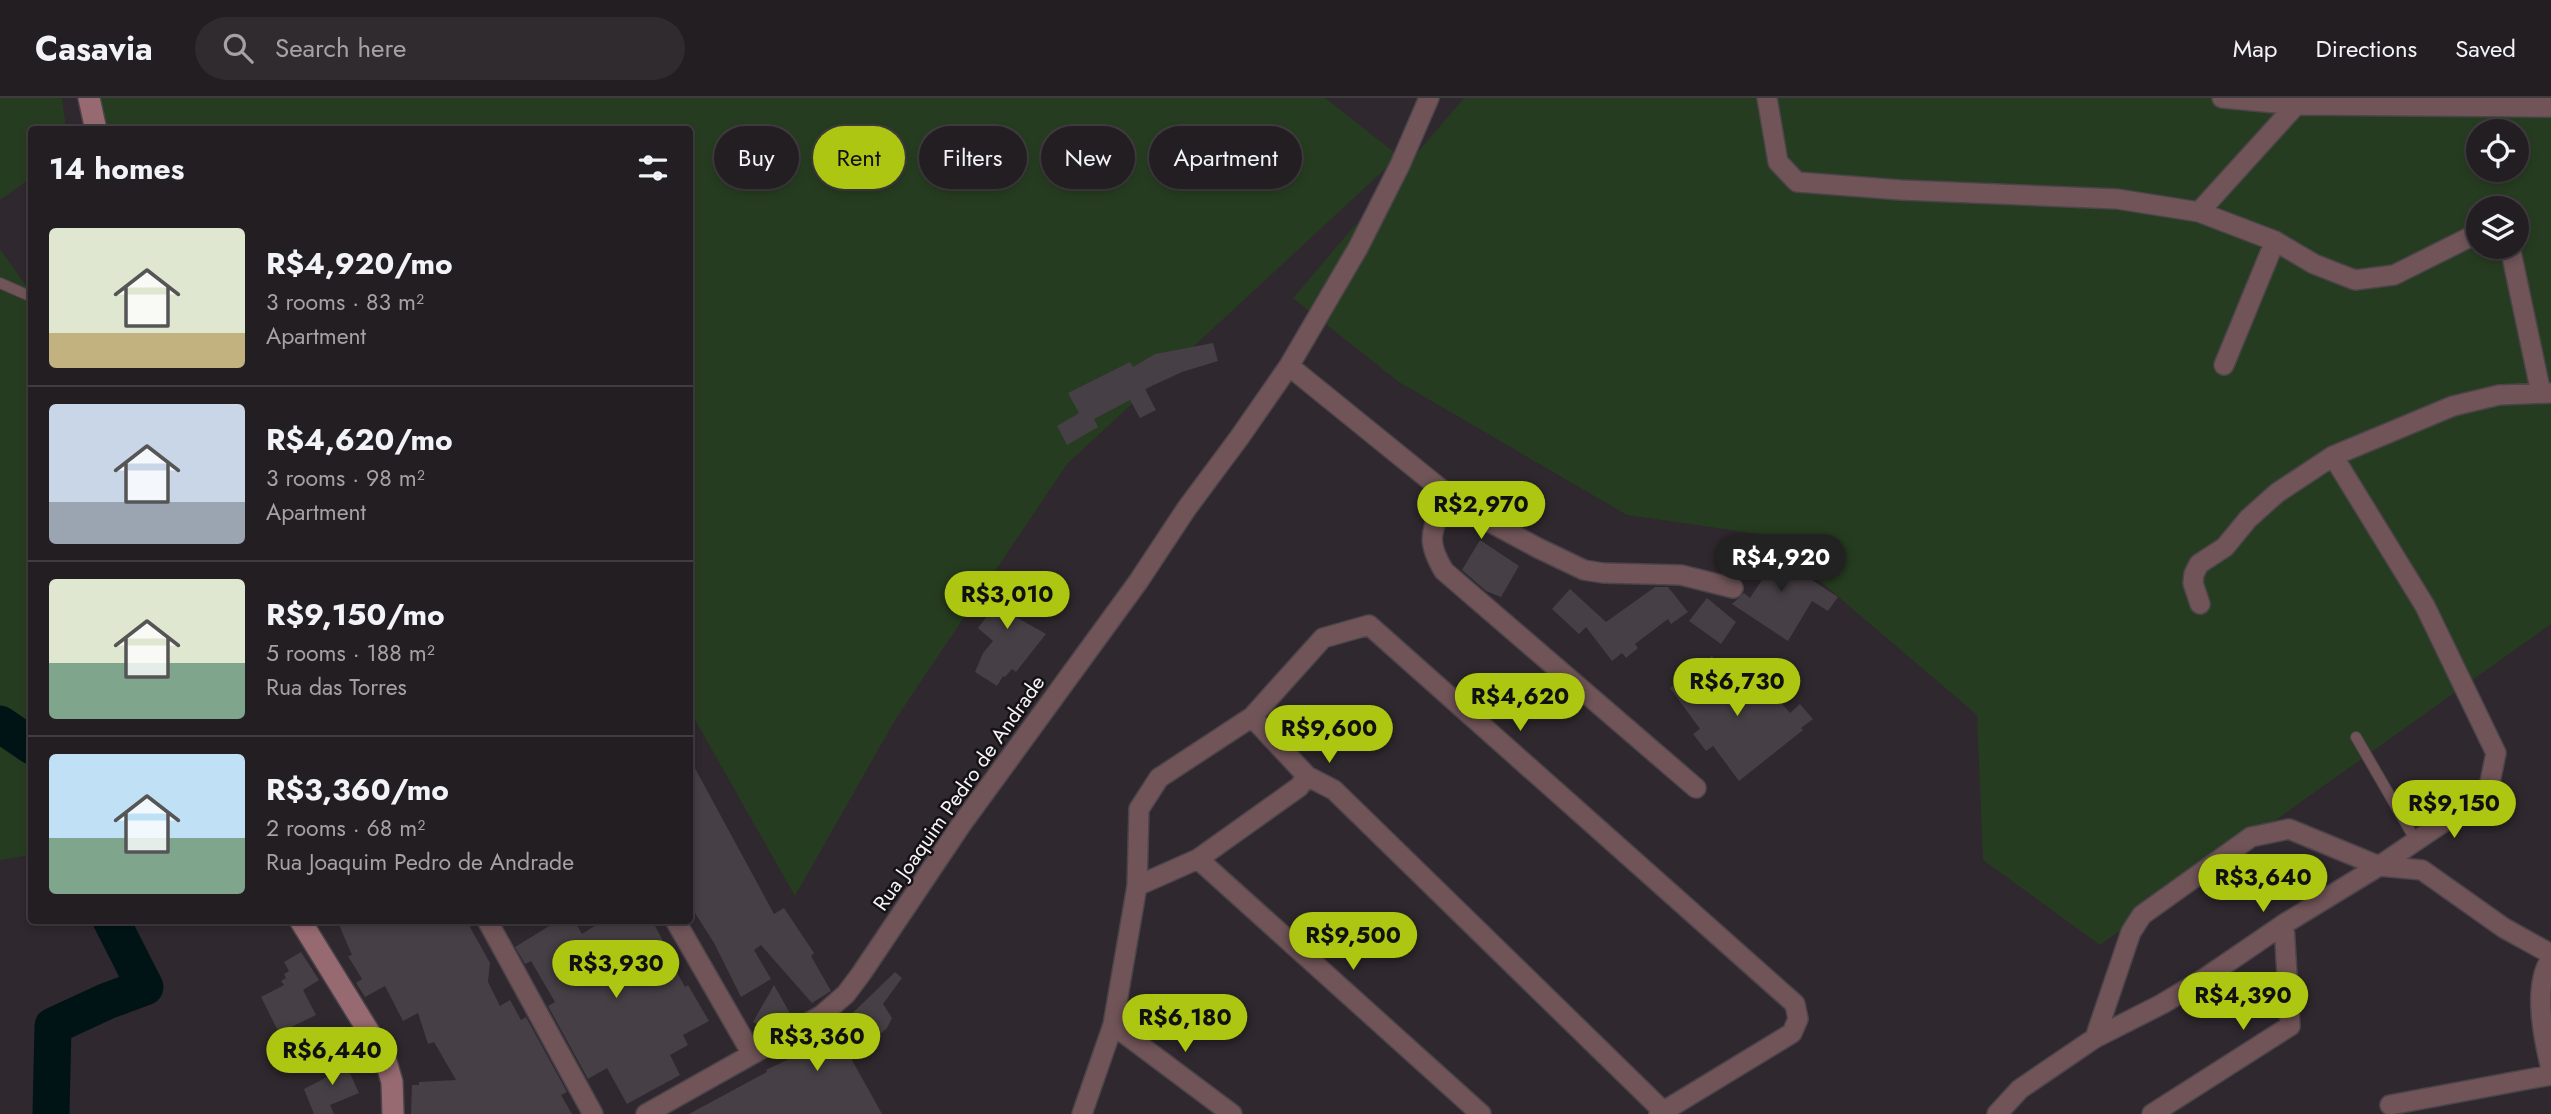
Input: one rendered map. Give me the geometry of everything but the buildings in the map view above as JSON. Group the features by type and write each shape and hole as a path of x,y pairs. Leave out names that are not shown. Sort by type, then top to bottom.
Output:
{"main road":[{"path":"89,98 95,126"},
{"path":"302,924 385,1058 392,1082 393,1114"}],"street":[{"name":"Rua Joaquim Pedro de Andrade","path":"646,1114 822,1015 846,994 961,825 1138,582 1187,508 1289,366 1358,248 1400,165 1429,98"},
{"path":"1767,98 1778,162 1797,182 1901,190 2117,199 2199,212 2275,241 2314,264 2355,279 2394,275 2466,239"},
{"path":"2222,98 2296,105 2551,107"},
{"path":"2199,212 2296,105"},
{"path":"2224,365 2275,241"},
{"path":"2200,604 2193,583 2199,564 2225,547 2248,519 2277,493 2333,456 2453,406 2499,395 2546,393 2513,259"},
{"path":"1289,366 1447,494 1482,518 1584,570 1682,575 1733,588"},
{"path":"1997,1114 2020,1089 2095,1038 2202,980 2488,792 2496,753 2425,606 2333,456"},
{"path":"1447,494 1430,539 1432,552 1444,571 1696,788"},
{"path":"1082,1114 1113,1025 1137,886 1139,808 1159,778 1252,717 1322,638 1368,625 1795,1004 1798,1019 1792,1032 1661,1113 1334,790 1307,776 1252,717"},
{"path":"1137,886 1198,859 1299,787 1307,776"},
{"path":"2095,1038 2131,932 2142,915 2251,837 2288,830 2379,866 2422,870 2504,928 2551,957 2544,978 2546,1048 2551,1072 2390,1105"},
{"path":"1198,859 1481,1114"},
{"path":"489,924 593,1114"},
{"path":"677,924 752,1054"},
{"path":"2152,1114 2290,1026 2284,924"},
{"path":"1113,1025 1232,1114"}],"lane":[{"path":"0,283 28,296"},
{"path":"2356,737 2416,841"}],"green space":[{"path":"0,98 62,98 66,126 28,126 28,180 0,200"},
{"path":"83,98 1325,98 1399,156 1067,464 895,720 795,896 693,716 693,126 86,126"},
{"path":"1464,98 2551,98 2551,624 2100,945 1983,860 1977,715 1766,535 1627,515 1399,382 1293,298"},
{"path":"0,249 28,288 28,855 0,860"}],"waterway":[{"path":"0,724 28,743"},
{"path":"51,1114 53,1026 145,987 113,924"}]}
